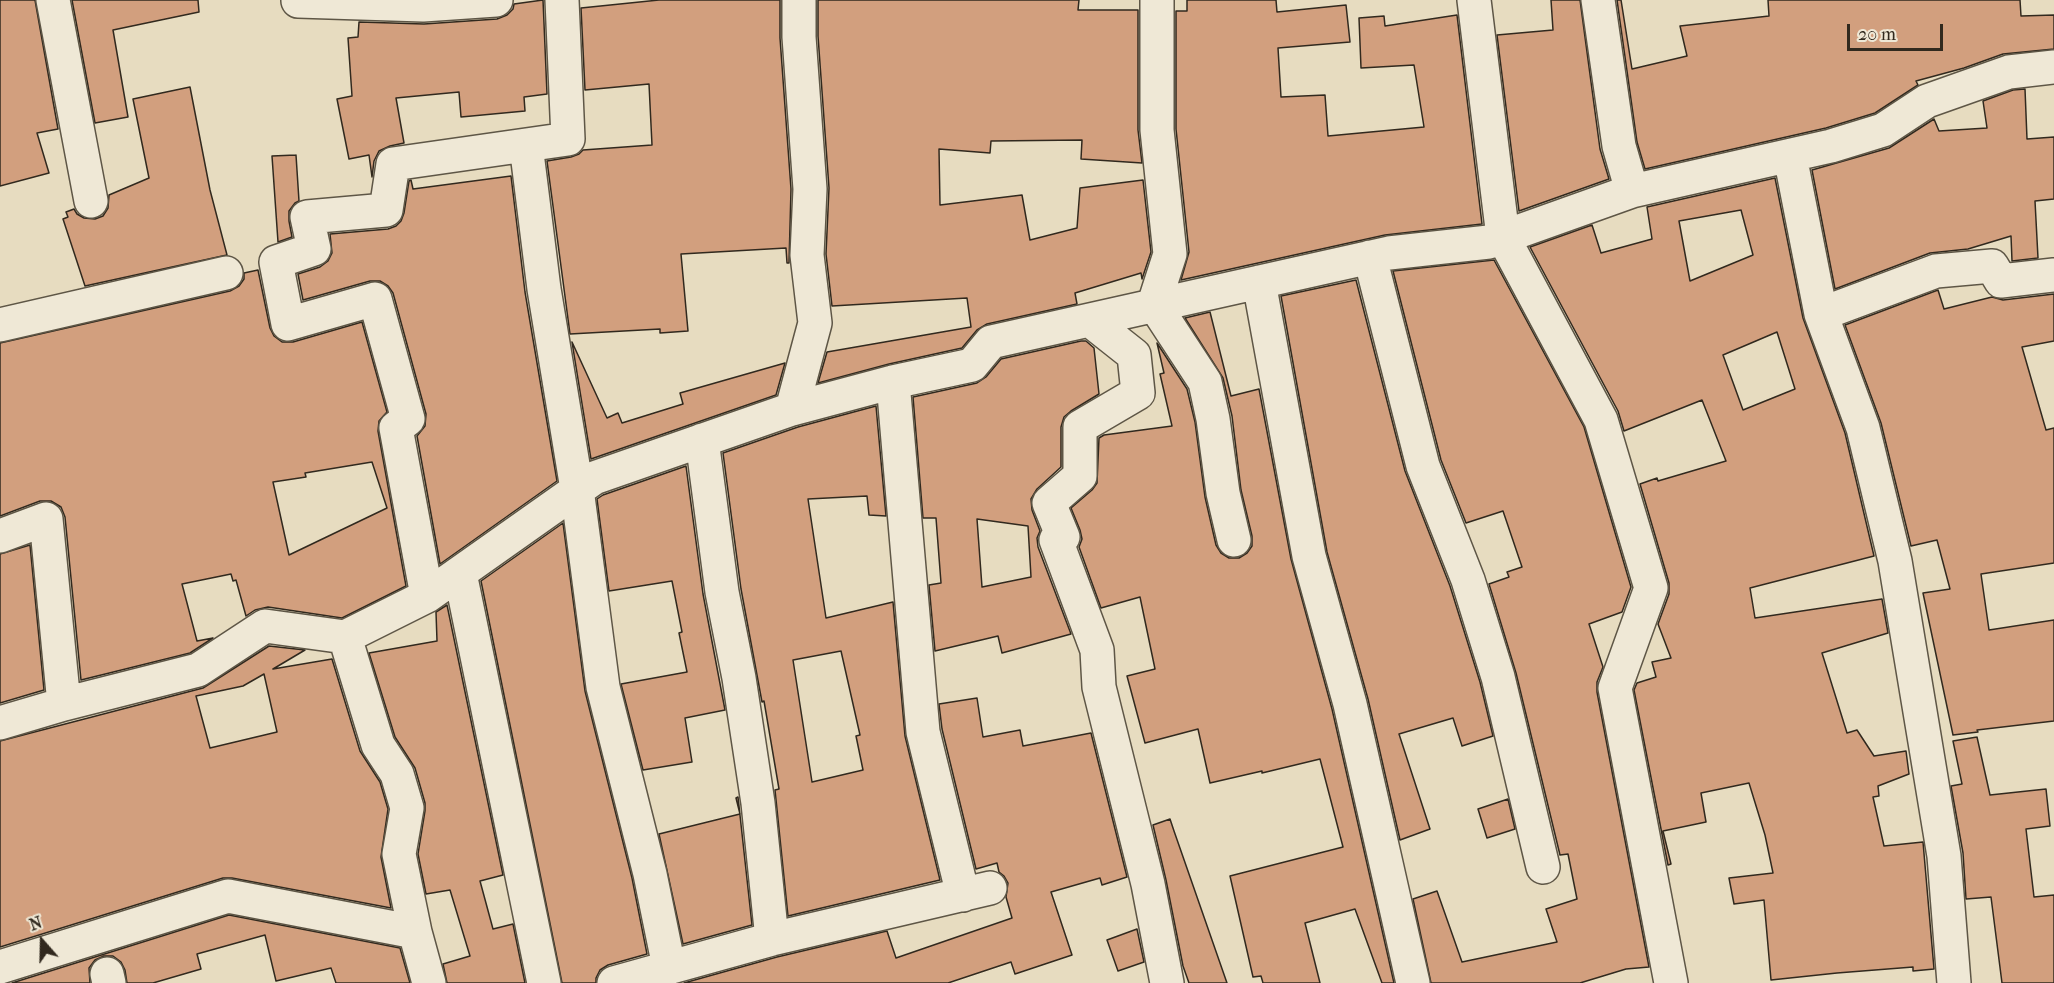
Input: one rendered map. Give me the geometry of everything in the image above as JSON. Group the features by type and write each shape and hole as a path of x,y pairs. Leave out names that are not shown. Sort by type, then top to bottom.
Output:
{"street":[{"path":"53,0 91,201"},
{"path":"298,2 423,5 496,0"},
{"path":"427,596 396,428 408,419 375,300 288,324 276,262 314,249 307,217 386,210 393,164 568,139 562,0"},
{"path":"792,409 815,323 807,255 810,189 799,37 799,0"},
{"path":"1154,304 1170,254 1157,130 1157,0"},
{"path":"1474,0 1503,237 1601,420 1651,588 1615,688 1671,983"},
{"path":"1598,0 1619,146 1632,191"},
{"path":"0,723 64,704 198,670 265,626 345,637 427,596 594,478 792,409 893,382 972,365 991,342 1389,253 1489,242 1632,191 1790,156 1883,130 1927,101 2009,72 2054,68"},
{"path":"526,145 544,289 577,489 603,687 650,874 669,967"},
{"path":"1790,156 1821,314 1863,428 1895,561 1944,856 1954,983"},
{"path":"1370,257 1423,466 1468,580 1498,677 1543,867"},
{"path":"1821,314 1936,271 1992,266 2001,281 2054,275"},
{"path":"0,325 226,273"},
{"path":"1259,282 1309,556 1350,704 1413,983"},
{"path":"1154,304 1205,382 1213,419 1222,493 1234,540"},
{"path":"1091,321 1134,355 1138,393 1080,428 1080,476 1049,503 1063,537 1056,540 1097,650 1099,687 1148,884 1167,983"},
{"path":"614,983 772,939 976,892 923,732 893,382"},
{"path":"702,440 722,592 739,678 758,803 772,939"},
{"path":"0,536 46,519 64,704"},
{"path":"460,573 543,983"},
{"path":"345,637 378,745 397,774 407,808 399,854 415,932 429,983"},
{"path":"0,967 228,896 415,932"}],"building":[{"path":"0,0 35,0 58,129 37,133 49,173 0,186"},
{"path":"72,0 198,0 199,12 113,30 128,117 95,123"},
{"path":"543,0 547,94 524,97 525,111 461,117 459,92 396,98 404,143 379,151 374,161 372,177 369,155 349,159 337,99 352,96 348,38 358,37 359,22 424,24 497,19 507,15 513,9 514,4"},
{"path":"659,0 780,0 780,38 791,189 789,263 787,263 786,248 681,254 688,331 660,333 660,329 570,334 547,161 571,157 583,150 652,145 649,84 585,90 581,8"},
{"path":"818,0 1079,0 1078,10 1138,10 1138,130 1142,163 1081,159 1082,140 991,141 990,153 939,149 940,205 1022,195 1030,240 1077,228 1080,188 1143,180 1151,252 1142,279 1141,273 1075,293 1077,304 987,324 977,330 962,348 818,383 827,352 971,327 967,298 832,306 826,254 829,188 818,36"},
{"path":"1187,0 1276,0 1277,12 1346,5 1350,42 1278,48 1281,97 1325,95 1328,136 1424,127 1414,65 1361,68 1359,18 1384,16 1385,26 1457,15 1482,224 1385,235 1181,280 1189,252 1176,129 1176,11 1187,11"},
{"path":"1551,0 1580,0 1600,149 1609,179 1519,211 1497,35 1553,30"},
{"path":"1617,0 1621,0 1632,69 1687,56 1680,26 1769,16 1768,0 2020,0 2021,16 2054,15 2054,49 2003,54 1964,68 1916,81 1918,85 1875,113 1826,128 1645,169 1637,142"},
{"path":"190,87 210,190 227,255 85,286 63,219 68,217 66,212 74,209 84,218 95,219 103,216 108,208 109,195 149,178 133,99"},
{"path":"2025,89 2027,139 2054,137 2054,199 2035,201 2038,258 2012,261 2011,236 1968,249 1930,253 1835,289 1812,170 1889,148 1934,119 1939,131 1987,128 1983,101 2013,90"},
{"path":"296,155 299,201 289,211 292,237 278,242 272,156"},
{"path":"511,176 525,292 557,481 440,564 417,436 425,426 426,414 393,293 380,281 370,281 303,300 298,274 320,267 328,261 332,253 330,234 388,229 396,226 404,213 411,180 413,189"},
{"path":"1775,178 1803,318 1845,433 1874,556 1750,588 1755,618 1882,599 1888,633 1822,653 1847,733 1857,730 1874,756 1906,751 1909,774 1878,786 1879,796 1873,797 1884,846 1923,842 1934,969 1913,971 1913,967 1771,980 1764,900 1734,904 1729,878 1773,873 1765,835 1749,783 1701,793 1706,822 1663,831 1671,864 1668,865 1634,690 1637,683 1656,677 1652,662 1671,658 1658,624 1669,594 1669,583 1640,484 1726,461 1702,400 1624,431 1618,411 1530,247 1592,225 1601,253 1652,239 1647,207","holes":["1741,210 1753,255 1690,281 1679,221","1777,332 1795,389 1743,410 1723,355"]},
{"path":"1494,260 1584,427 1631,587 1622,612 1589,624 1603,667 1597,682 1597,692 1649,967 1626,969 1580,983 1431,983 1413,899 1437,891 1462,962 1557,942 1546,909 1577,899 1568,854 1560,855 1516,673 1489,584 1509,577 1507,572 1522,567 1503,511 1466,523 1441,460 1393,271"},
{"path":"258,270 270,328 274,336 282,342 293,342 362,322 387,412 379,421 378,431 406,586 342,618 268,607 255,610 246,616 236,580 233,581 231,574 182,584 197,641 213,638 190,653 81,680 65,517 61,507 51,501 40,501 0,516 0,343 230,291 239,286 244,279 244,273","holes":["372,462 387,508 289,555 273,482 306,477 305,473"]},
{"path":"1356,280 1405,471 1450,586 1480,682 1493,736 1462,746 1453,718 1399,734 1430,829 1400,840 1368,699 1327,552 1281,296"},
{"path":"1938,290 1944,309 1992,297 2003,300 2054,294 2054,341 2022,347 2046,430 2054,428 2054,563 1981,574 1989,630 2054,620 2054,721 1953,735 1923,593 1950,589 1937,540 1911,546 1881,423 1845,325"},
{"path":"1210,312 1231,396 1259,389 1291,559 1332,709 1394,983 1382,983 1355,909 1305,923 1320,983 1263,983 1261,976 1253,977 1230,876 1343,847 1320,759 1210,783 1198,729 1145,743 1127,676 1155,669 1140,597 1101,608 1079,547 1082,539 1071,508 1097,483 1099,438 1104,435 1172,426 1160,374 1164,373 1157,343 1187,389 1195,422 1205,497 1216,545 1221,553 1229,558 1239,558 1252,546 1252,536 1241,490 1232,416 1223,378 1185,318"},
{"path":"1081,341 1086,341 1094,348 1099,394 1064,417 1061,427 1061,467 1037,489 1031,499 1032,510 1040,531 1037,538 1038,547 1071,634 1002,653 998,636 935,651 929,585 941,583 936,518 923,518 913,397 977,383 986,377 1001,359","holes":["977,519 1028,526 1031,577 982,587"]},
{"path":"572,342 607,418 618,413 622,423 683,404 680,393 785,363 776,395 591,459"},
{"path":"876,406 886,516 869,515 867,496 808,499 826,618 893,602 905,736 940,880 788,916 775,790 779,789 741,589 723,453 798,427","holes":["841,651 860,735 856,736 863,770 812,782 793,660"]},
{"path":"686,466 703,594 725,710 685,718 692,762 643,770 621,684 687,672 679,633 682,632 672,581 609,591 597,499"},
{"path":"563,523 585,691 632,878 647,954 608,965 600,970 596,983 562,983 481,581"},
{"path":"30,545 44,690 0,703 0,554"},
{"path":"447,605 503,875 480,881 493,929 513,924 525,983 447,983 443,964 470,956 450,890 426,894 418,854 425,803 415,768 395,737 369,653 437,641 436,612"},
{"path":"269,646 305,650 273,669 332,659 360,751 380,782 388,809 381,857 391,908 223,878 0,947 0,741 203,688","holes":["264,674 277,732 210,748 196,696 243,686"]},
{"path":"977,698 983,737 1020,730 1023,746 1091,733 1127,877 1102,885 1100,878 1051,892 1072,955 1015,974 1011,962 948,983 684,983 777,957 887,931 896,958 1012,918 1006,897 1008,883 999,872 997,863 976,869 942,729 939,704"},
{"path":"1977,737 1990,795 2046,789 2050,826 2026,829 2034,897 2054,895 2054,983 2002,983 1991,897 1966,899 1963,853 1951,786 1962,784 1953,741"},
{"path":"1508,799 1515,829 1487,838 1478,809"},
{"path":"740,814 752,925 683,944 659,834"},
{"path":"1170,819 1227,983 1189,983 1183,966 1153,825"},
{"path":"229,915 400,948 410,983 336,983 331,968 276,981 265,935 197,954 201,969 153,983 127,983 121,962 113,956 104,956 95,960 89,968 90,983 12,983"},
{"path":"1137,929 1144,962 1118,971 1107,940"}]}
